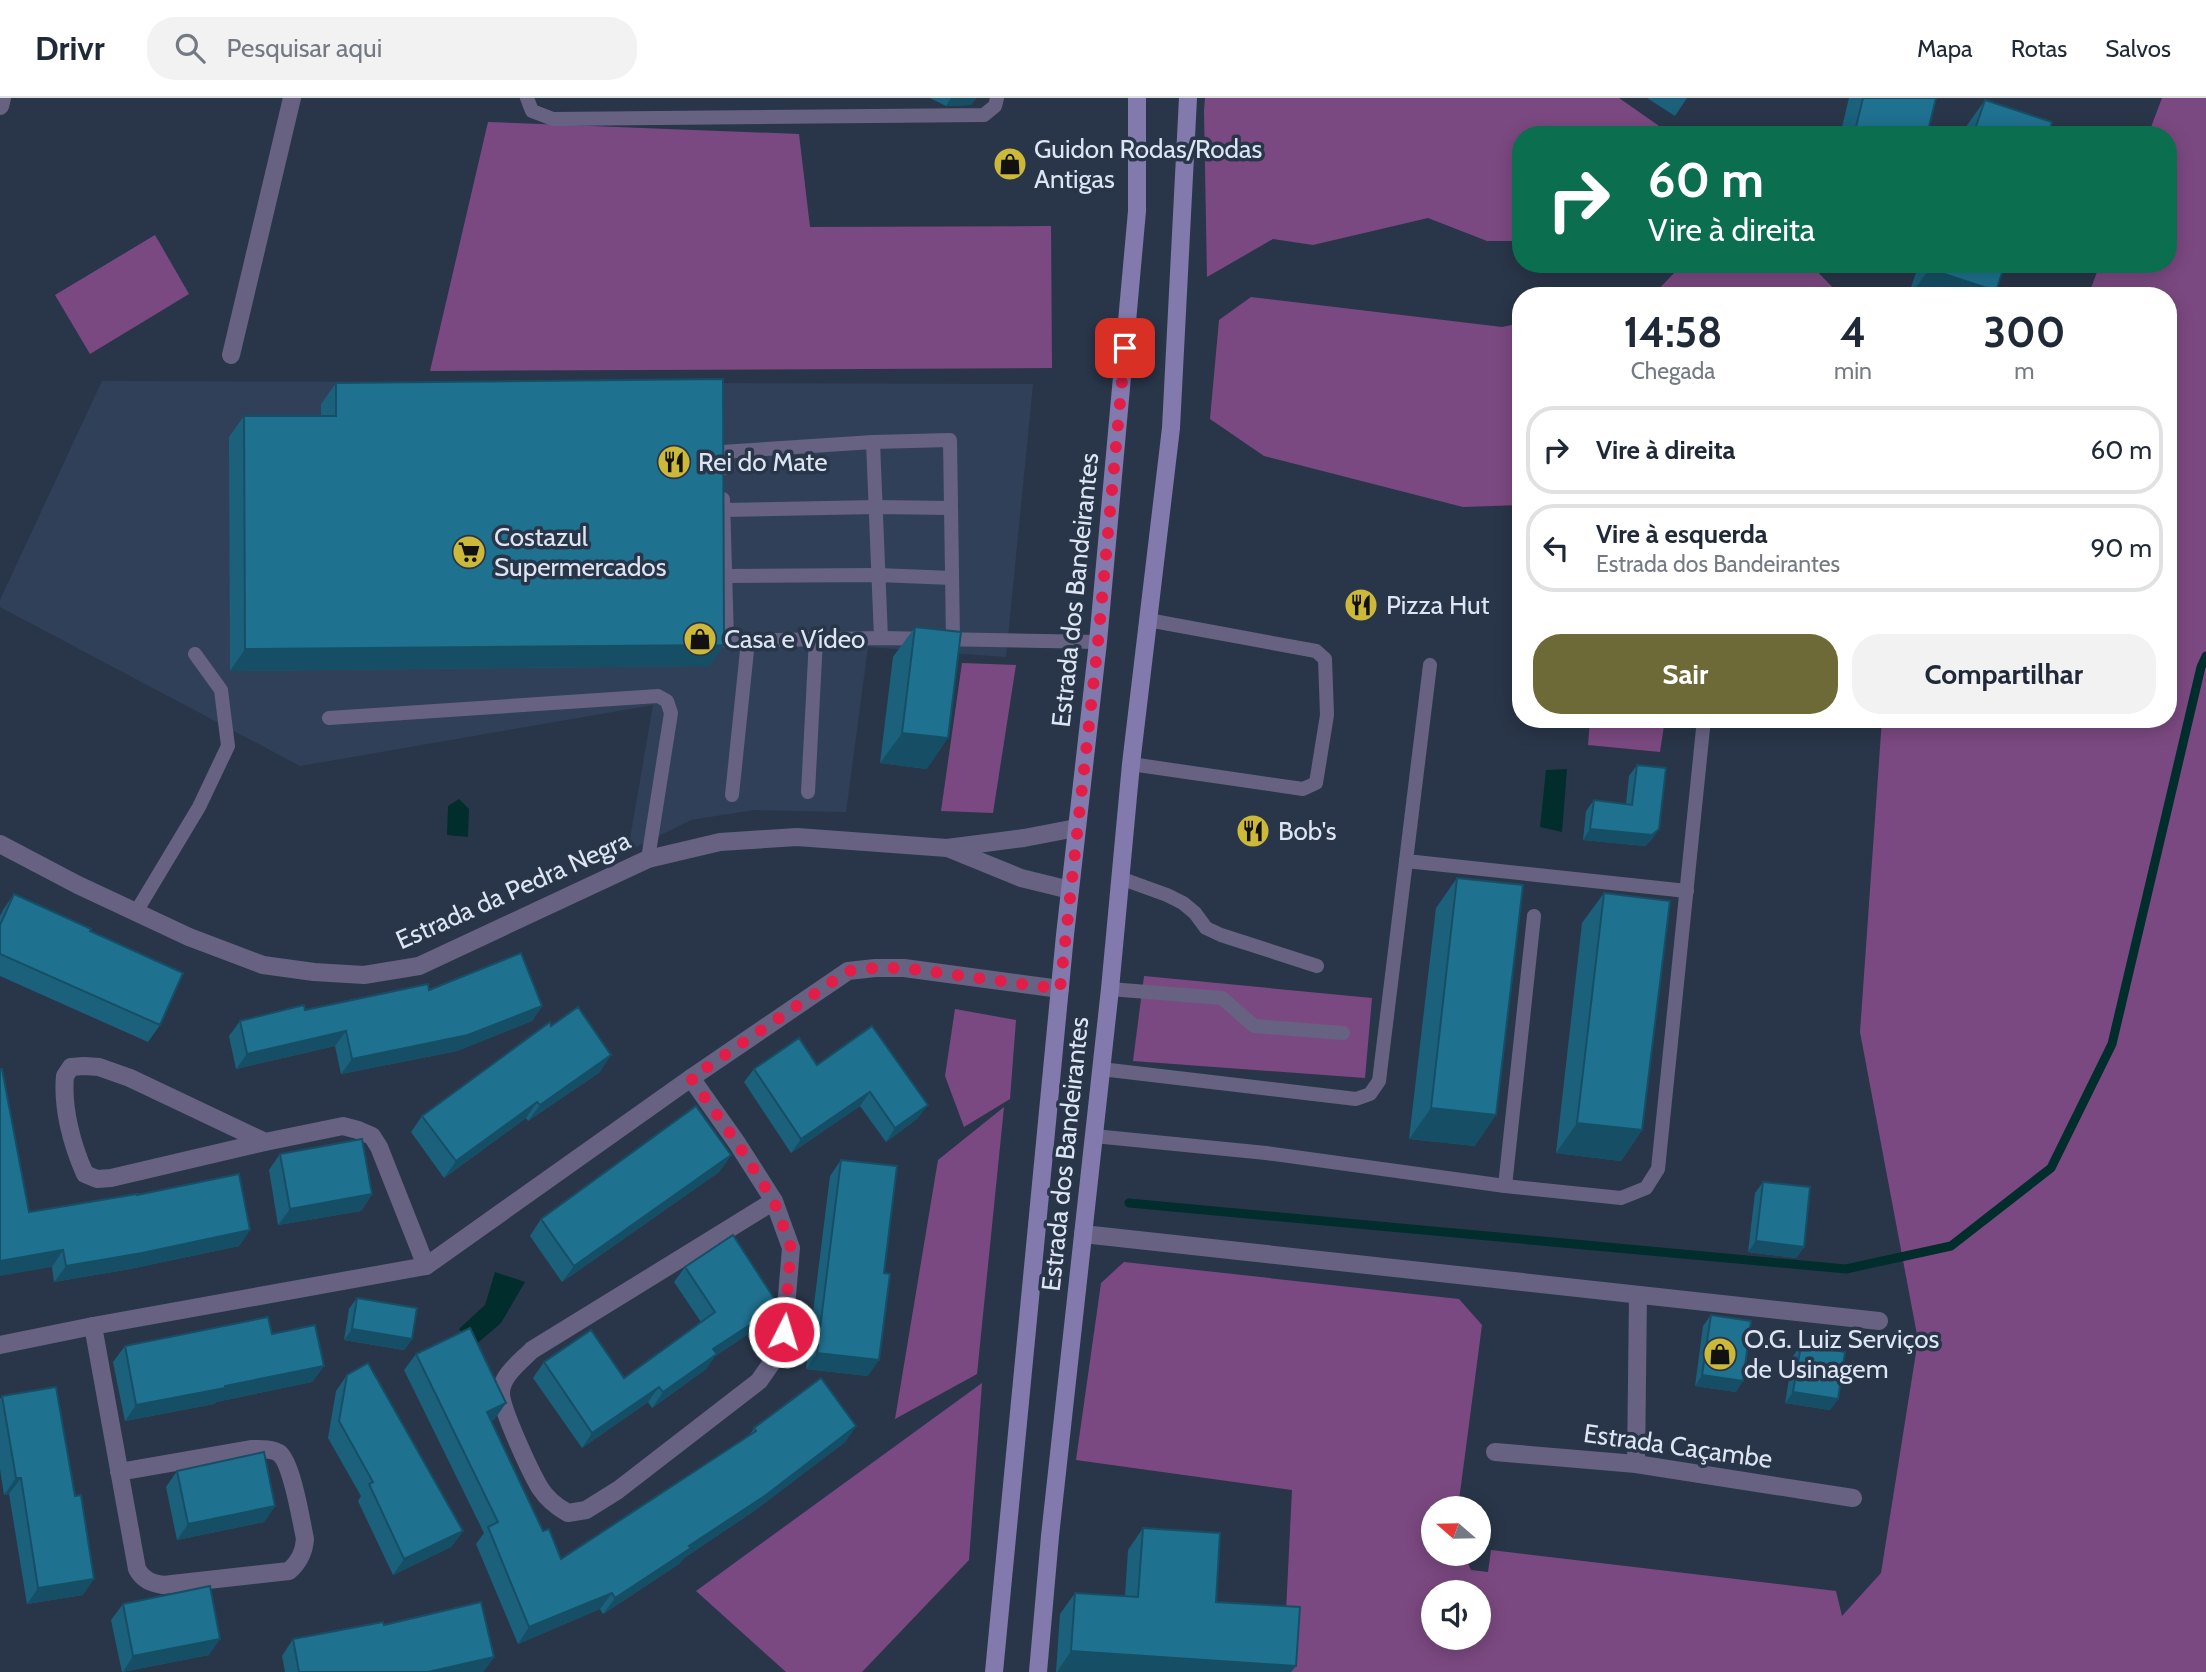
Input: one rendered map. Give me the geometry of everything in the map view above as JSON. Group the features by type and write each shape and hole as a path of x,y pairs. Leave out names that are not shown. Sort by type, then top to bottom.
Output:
{"main road":[{"name":"Estrada dos Bandeirantes","path":"994,1672 1076,828 1098,642 1137,211 1137,98"},
{"name":"Estrada dos Bandeirantes","path":"1038,1672 1131,764 1171,428 1188,98"}],"street":[{"path":"0,106 2,98"},
{"path":"231,355 292,98"},
{"name":"Estrada da Pedra Negra","path":"0,844 78,885 189,937 263,965 364,975 419,966 648,859 720,842 797,837 947,848 1076,828"},
{"name":"Estrada da Pedra Negra","path":"947,848 1021,878 1070,890"},
{"path":"0,1345 426,1266 691,1078 848,971 904,968 1060,989"},
{"path":"265,1142 159,1090 110,1070 83,1066 71,1068 65,1076 68,1117 77,1157 89,1177 111,1178 343,1126 372,1136 379,1147 426,1266"},
{"path":"691,1078 774,1201 791,1248 784,1332 775,1358 760,1381 618,1490 586,1510 568,1513 555,1505 541,1489 509,1423 501,1393 507,1375 531,1350 774,1201"},
{"path":"1083,1234 1879,1321"},
{"path":"1636,1464 1638,1295"},
{"path":"93,1326 119,1472 137,1569 141,1576 151,1583 163,1585 289,1571 298,1563 304,1550 305,1539 287,1463 278,1452 251,1449 119,1472"},
{"name":"Estrada Caçambe","path":"1495,1452 1636,1464 1853,1498"}],"lane":[{"path":"527,98 532,111 553,119 566,119 984,115 995,106 997,98"},
{"path":"953,639 950,440 722,452 727,641 881,638 1098,642"},
{"path":"873,442 881,638"},
{"path":"723,510 951,508"},
{"path":"725,576 878,575 952,579"},
{"path":"1131,764 1303,789 1316,783 1327,715 1325,659 1316,651 1148,620"},
{"path":"807,792 816,639"},
{"path":"732,795 748,641"},
{"path":"136,912 199,807 228,746 221,690 195,654"},
{"path":"1101,1069 1356,1099 1370,1094 1380,1081 1430,665"},
{"path":"329,718 658,696 667,701 671,713 648,859"},
{"path":"1094,1136 1266,1153 1505,1186 1621,1198 1646,1188 1658,1169 1703,728"},
{"path":"1406,861 1687,891"},
{"path":"1120,878 1183,903 1206,928 1221,935 1317,966"},
{"path":"1505,1186 1534,916"},
{"path":"1110,989 1222,998 1254,1026 1343,1033"}],"shaded area":[{"path":"1205,98 1619,98 1659,126 1512,126 1512,241 1487,241 1428,218 1313,245 1273,239 1207,277"},
{"path":"2162,98 2206,98 2206,1672 1283,1672 1292,1490 1076,1460 1101,1283 1124,1262 1459,1299 1482,1325 1460,1496 1421,1496 1421,1566 1469,1566 1471,1570 1488,1572 1491,1566 1491,1550 1836,1591 1842,1616 1881,1573 1918,1340 1860,1032 1881,728 2177,728 2177,287 2091,287 2097,273 2177,273 2177,126 2151,126"},
{"path":"488,122 799,134 810,227 1051,226 1052,368 430,371"},
{"path":"155,235 189,294 90,354 55,295"},
{"path":"1674,273 1819,273 1832,287 1661,287"},
{"path":"1251,297 1502,327 1512,325 1512,505 1463,507 1264,456 1210,419 1219,320"},
{"path":"102,381 1033,384 1006,657 868,647 846,812 754,810 691,820 628,851 653,705 300,766 0,607 0,600"},
{"path":"962,663 1016,665 993,813 941,811"},
{"path":"1589,728 1664,728 1660,752 1588,745"},
{"path":"1567,769 1562,832 1540,827 1546,770"},
{"path":"459,799 469,809 468,837 447,835 448,806"},
{"path":"1144,976 1372,998 1365,1078 1133,1061"},
{"path":"955,1009 1016,1020 1010,1099 964,1127 945,1076"},
{"path":"1004,1107 977,1374 895,1419 938,1160"},
{"path":"495,1272 525,1282 501,1323 473,1347 459,1329 485,1305"},
{"path":"982,1383 969,1560 862,1672 786,1672 696,1591"}],"building":[{"path":"1863,98 1936,98 1929,126 1856,126"},
{"path":"1985,100 2052,122 2051,126 1976,126"},
{"path":"1941,273 2002,273 1997,287 1984,287"},
{"name":"Costazul Supermercados","path":"723,379 724,645 245,649 244,416 336,416 336,383"},
{"path":"915,627 961,632 948,738 902,733"},
{"path":"1637,765 1666,768 1659,829 1652,835 1590,829 1594,800 1632,805"},
{"path":"1457,878 1523,885 1496,1115 1431,1108"},
{"path":"1604,893 1670,901 1642,1130 1577,1123"},
{"path":"14,894 183,973 160,1025 0,954 0,925"},
{"path":"521,953 542,1006 468,1035 352,1059 346,1031 247,1054 240,1021 304,1005 305,1010 428,984 429,990"},
{"path":"578,1007 611,1055 540,1105 537,1102 456,1161 422,1116 550,1022 551,1026"},
{"path":"872,1026 928,1105 895,1128 870,1092 801,1139 754,1069 799,1038 817,1065"},
{"path":"0,1069 29,1212 137,1195 239,1174 250,1230 66,1266 63,1250 0,1261"},
{"path":"696,1106 731,1155 574,1266 541,1219"},
{"path":"362,1139 372,1194 290,1209 280,1154"},
{"path":"841,1160 897,1166 884,1273 890,1274 879,1360 817,1353"},
{"path":"1763,1182 1810,1187 1804,1247 1756,1241"},
{"path":"733,1235 779,1306 713,1349 717,1354 663,1392 659,1387 592,1433 544,1362 591,1330 624,1378 715,1312 685,1267"},
{"path":"357,1298 417,1308 412,1339 352,1329"},
{"path":"1711,1315 1751,1321 1743,1381 1702,1375"},
{"path":"268,1317 272,1334 315,1325 324,1366 136,1405 125,1346"},
{"path":"470,1328 506,1403 487,1412 543,1531 549,1529 561,1559 756,1431 754,1428 821,1378 856,1426 766,1495 615,1598 612,1593 529,1627 488,1527 498,1522 416,1354"},
{"path":"1801,1345 1845,1352 1838,1399 1793,1392"},
{"path":"368,1363 463,1531 404,1559 369,1484 373,1482 339,1421 347,1375"},
{"path":"56,1387 75,1496 81,1495 94,1579 38,1588 21,1478 16,1478 2,1396"},
{"path":"264,1452 275,1506 188,1524 177,1471"},
{"path":"1143,1528 1220,1533 1216,1602 1300,1607 1296,1666 1071,1651 1075,1593 1138,1597"},
{"path":"210,1586 220,1639 133,1656 123,1604"},
{"path":"481,1602 494,1657 428,1672 299,1672 293,1639 383,1622 384,1625"}],"waterway":[{"path":"1129,1203 1846,1269 1951,1246 2051,1168 2112,1044 2201,667 2206,656"}],"place":[{"name":"Guidon Rodas/Rodas Antigas","path":"1010,164"},
{"name":"Rei do Mate","path":"674,462"},
{"name":"Costazul Supermercados","path":"469,552"},
{"name":"Pizza Hut","path":"1361,605"},
{"name":"Casa e Vídeo","path":"700,639"},
{"name":"Bob's","path":"1253,831"},
{"name":"O.G. Luiz Serviços de Usinagem","path":"1720,1354"}],"route":[{"path":"784,1332 791,1248 774,1201 691,1078 848,971 904,968 1060,989 1098,642 1125,348"}]}
